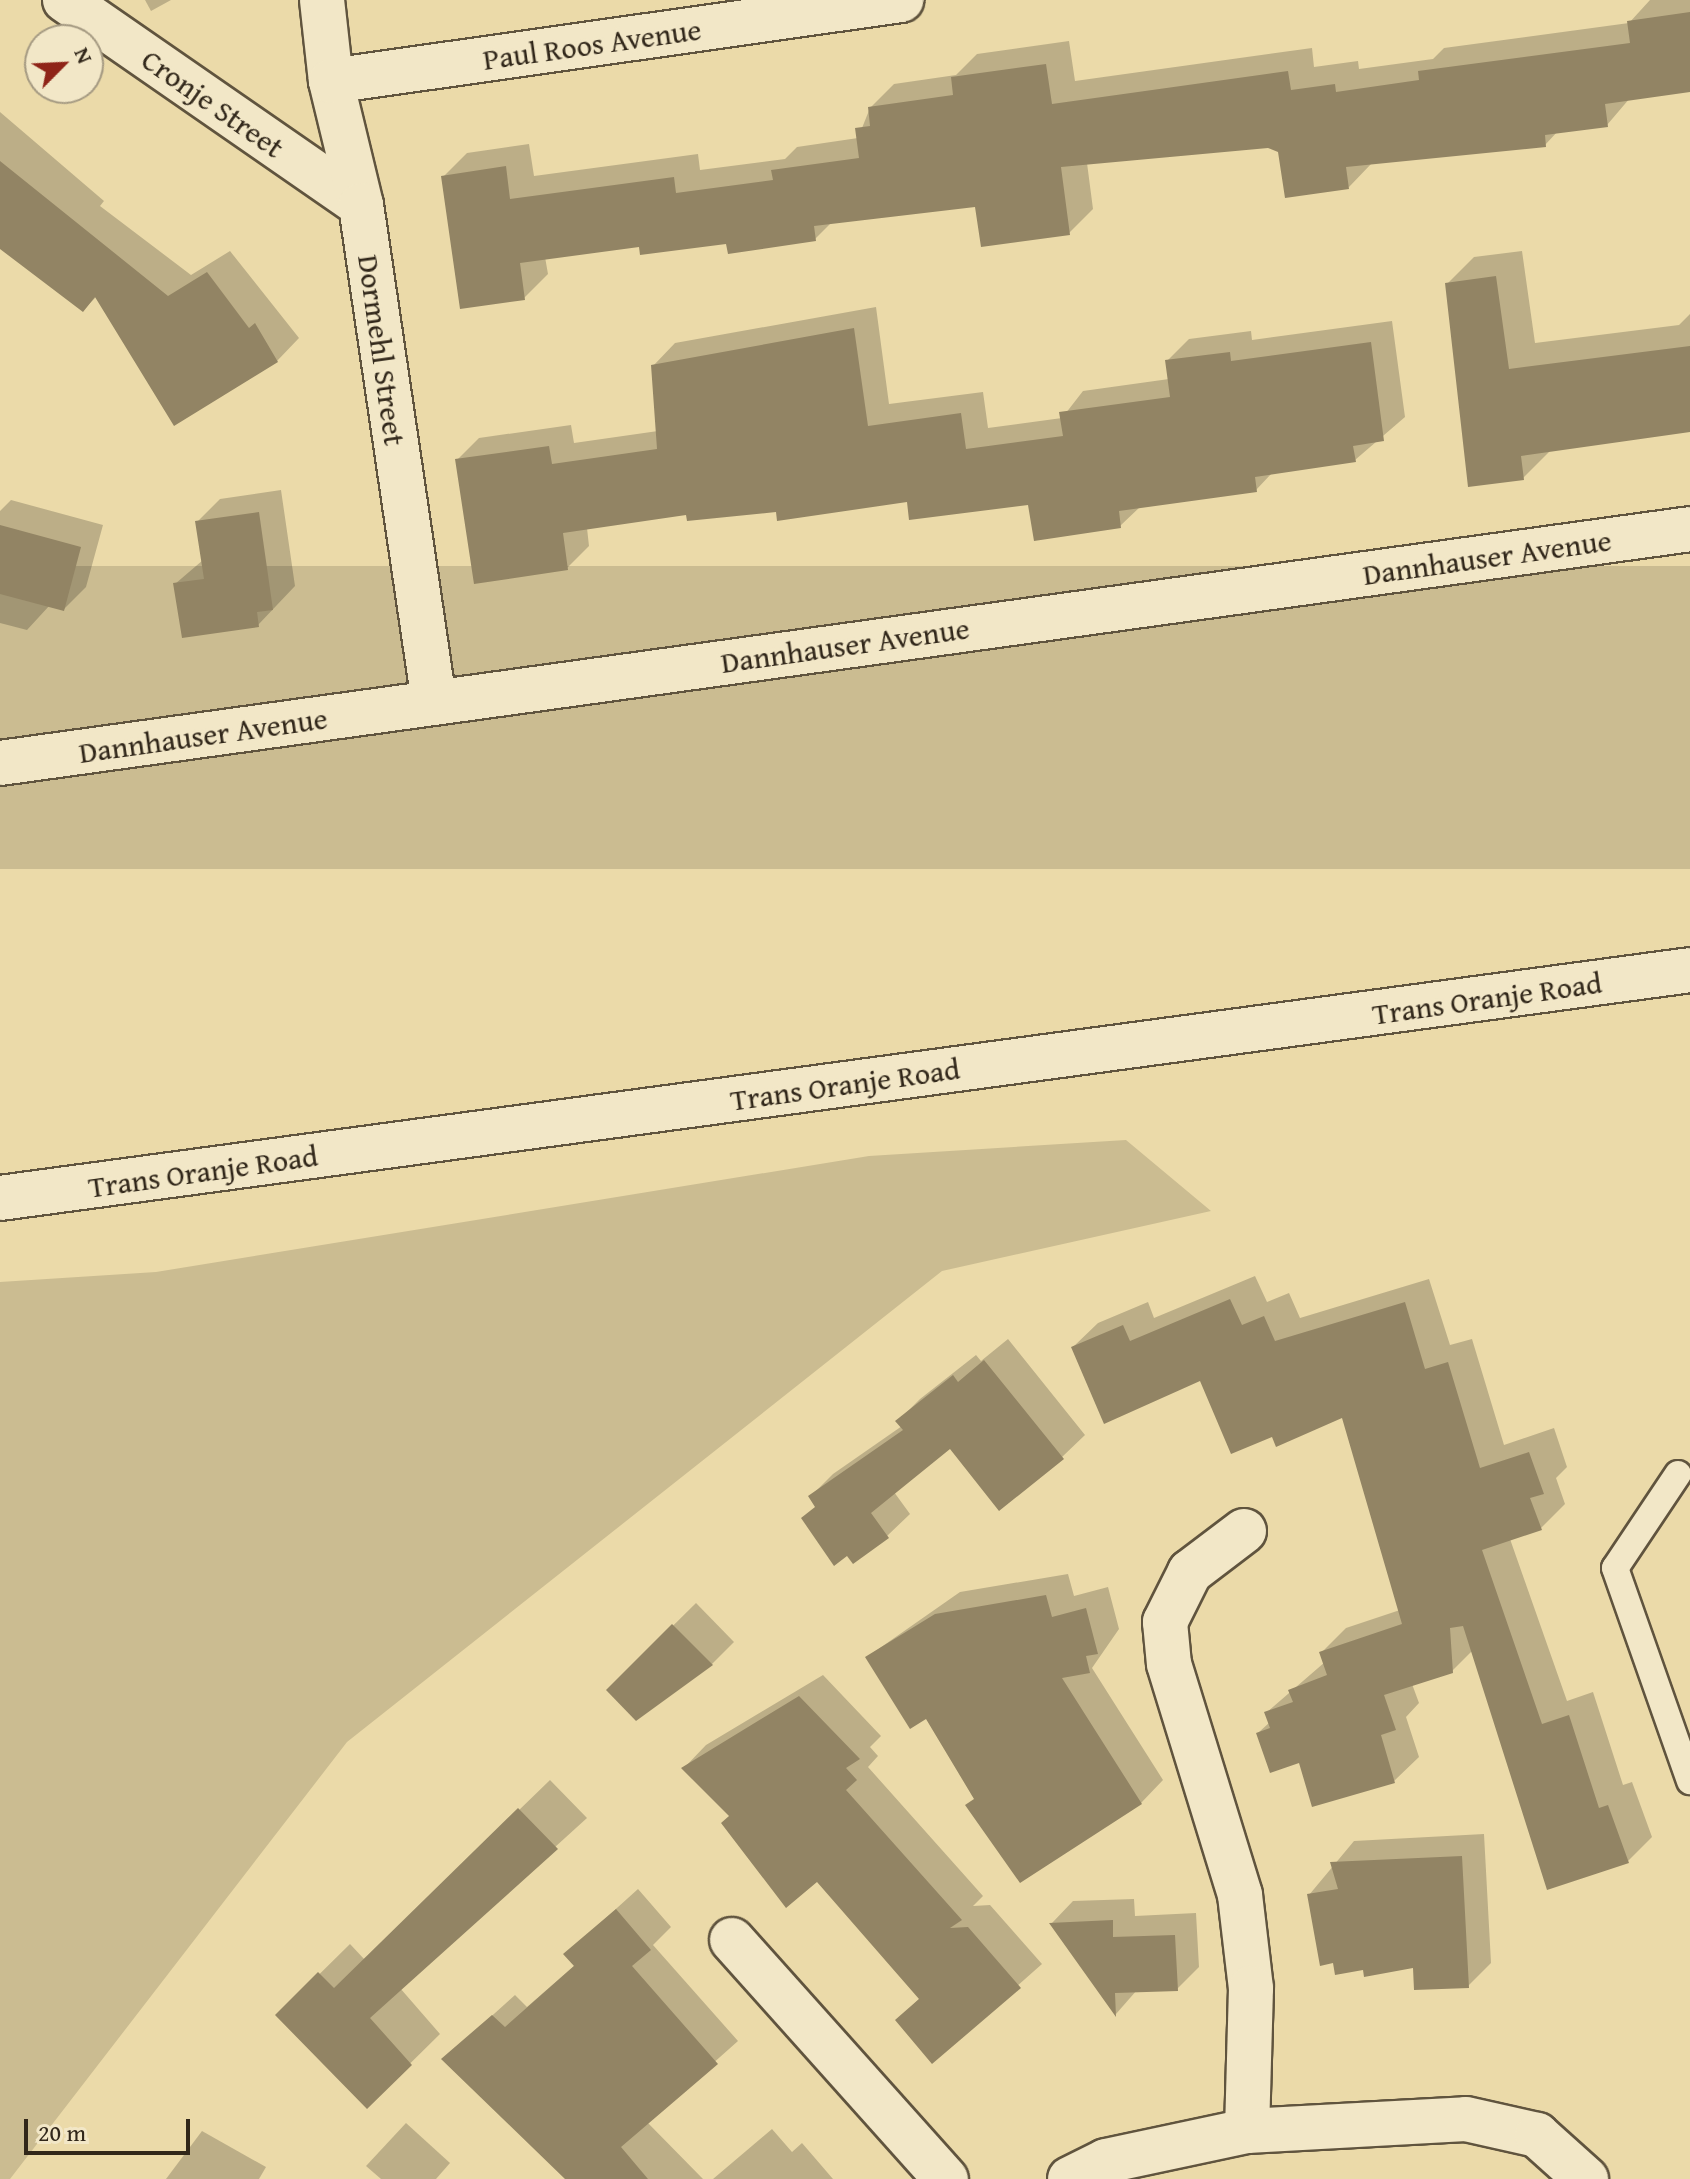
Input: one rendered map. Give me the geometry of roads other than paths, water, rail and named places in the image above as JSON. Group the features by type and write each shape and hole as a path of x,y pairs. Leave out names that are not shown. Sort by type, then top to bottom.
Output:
{"street":[{"name":"Cronje Street","path":"65,0 361,205"},
{"name":"Dormehl Street","path":"322,0 331,81 361,205 434,702"},
{"name":"Paul Roos Avenue","path":"331,81 901,0"},
{"name":"Dannhauser Avenue","path":"0,763 1690,529"},
{"name":"Trans Oranje Road","path":"0,1198 1690,970"},
{"path":"1244,1531 1190,1572 1165,1622 1169,1664 1240,1895 1251,1988 1247,2131"},
{"path":"732,1940 946,2179"},
{"path":"1070,2179 1106,2161 1247,2131 1490,2119 1537,2135 1586,2179"}],"lane":[{"path":"1678,1474 1615,1568 1690,1781"}]}
